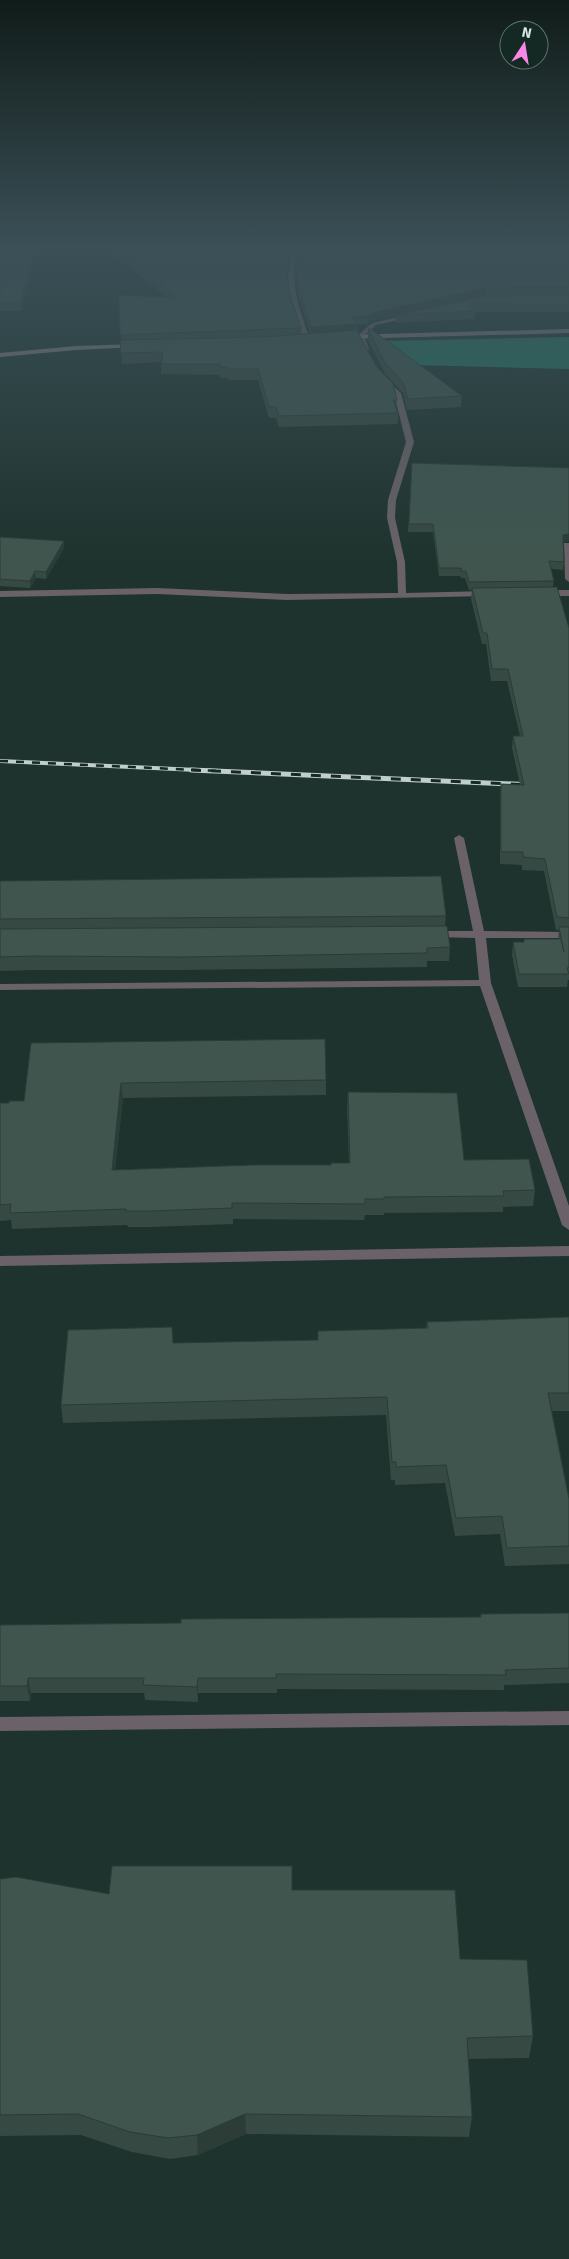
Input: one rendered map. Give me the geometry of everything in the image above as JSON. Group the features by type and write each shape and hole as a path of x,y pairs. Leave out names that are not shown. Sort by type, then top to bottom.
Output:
{"main road":[{"path":"0,354 33,351"}],"street":[{"path":"377,369 397,393 410,442 392,500 391,518 401,562 402,596"},
{"path":"567,545 569,579"},
{"path":"0,594 157,591 288,597 500,594"},
{"path":"530,594 569,593"},
{"path":"459,838 480,936 484,983 569,1225"},
{"path":"419,934 569,936"},
{"path":"0,988 484,983"},
{"path":"0,1261 569,1251"},
{"path":"0,1724 569,1718"}],"shaded area":[{"path":"396,351 569,351 569,369 415,365"}],"building":[{"path":"121,351 368,351 376,366 393,384 397,400 393,400 398,413 279,416 276,407 269,407 258,369 227,369 228,367 220,367 220,364 161,364 163,352 121,353"},
{"path":"379,351 401,351 462,396 408,399 403,382 385,363"},
{"path":"412,463 569,468 569,534 563,535 564,562 549,561 554,581 469,582 466,571 461,571 461,568 439,568 433,524 409,524"},
{"path":"0,537 64,541 46,572 35,571 30,581 0,579"},
{"path":"557,587 569,628 569,918 557,917 545,859 523,857 523,852 501,852 501,784 524,785 513,736 523,736 508,669 492,669 487,633 483,633 472,588"},
{"path":"441,876 446,916 0,919 0,881"},
{"path":"447,926 450,947 427,948 427,953 184,957 0,957 0,929"},
{"path":"559,927 569,927 569,967 567,968 569,974 519,974 513,942 524,942 524,939 561,939 564,952"},
{"path":"325,1039 326,1080 121,1083 112,1170 350,1163 348,1092 457,1093 464,1160 529,1159 535,1190 503,1191 504,1196 384,1197 384,1199 365,1199 365,1204 232,1203 232,1208 150,1211 126,1211 126,1209 10,1213 11,1204 0,1205 0,1103 24,1101 31,1043"},
{"path":"569,1317 569,1393 548,1393 569,1499 569,1546 507,1548 502,1516 456,1518 446,1465 396,1467 396,1462 392,1462 387,1397 61,1405 68,1330 172,1327 173,1343 318,1340 318,1331 428,1328 427,1322"},
{"path":"569,1613 569,1668 505,1670 506,1675 276,1674 277,1678 198,1678 197,1687 143,1685 144,1678 28,1678 27,1686 0,1686 0,1625 181,1623 181,1619 481,1617 481,1614"},
{"path":"112,1866 292,1866 292,1890 455,1890 460,1959 527,1960 533,2036 467,2038 472,2117 245,2114 197,2135 168,2138 130,2132 78,2114 0,2115 0,1879 16,1877 109,1894"}],"railway":[{"path":"0,761 219,771"},
{"path":"191,770 534,785"}]}
